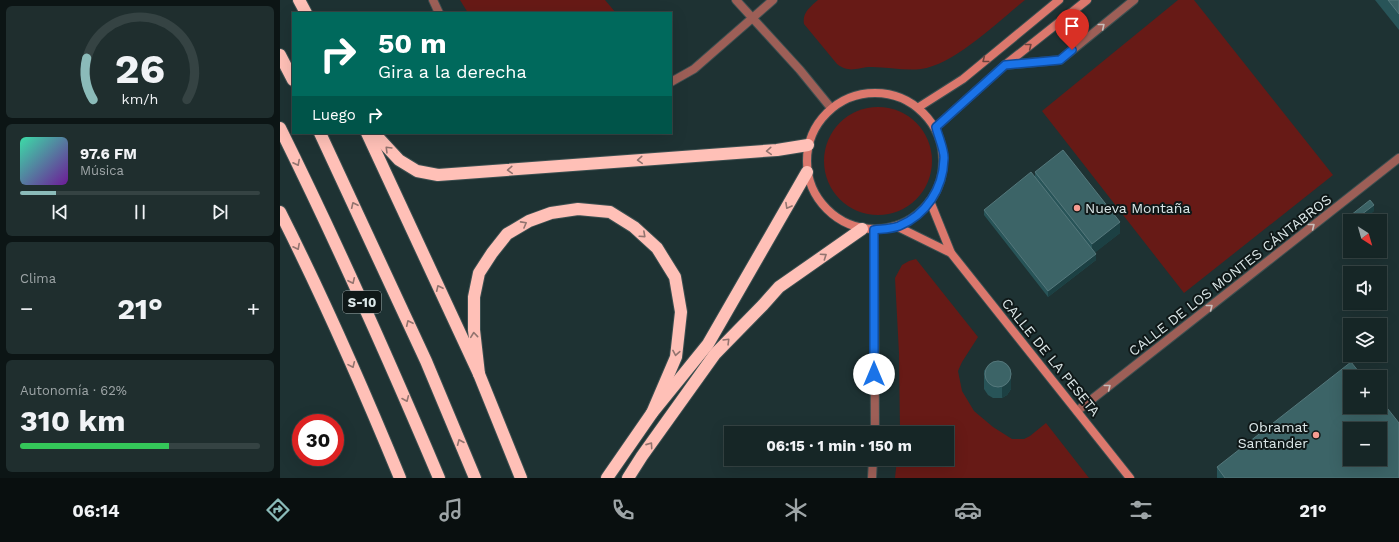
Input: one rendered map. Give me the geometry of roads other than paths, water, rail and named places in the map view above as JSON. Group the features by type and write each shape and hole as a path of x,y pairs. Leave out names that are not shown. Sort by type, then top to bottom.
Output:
{"highway":[{"path":"299,0 305,12"},
{"path":"280,55 292,78"},
{"name":"S-10","path":"280,128 308,184 398,379 439,478"},
{"name":"S-10","path":"320,134 426,361 475,478"},
{"path":"366,134 479,374 521,478"},
{"path":"375,134 399,160 411,168 417,171 438,175 777,150 808,145"},
{"path":"607,478 652,413 708,344 807,172"},
{"path":"479,374 474,330 474,297 479,273 507,234 529,221 551,213 578,209 610,212 634,227 657,248 675,277 681,312 676,357 652,413"},
{"path":"280,212 313,278 364,391 400,478"},
{"path":"628,478 715,354 763,306 779,287 868,230"}],"main road":[{"path":"919,107 963,79 1059,0"},
{"path":"936,127 1005,65 1087,0"},
{"path":"882,92 905,99 919,107 936,127 944,158 940,185 930,201 917,216 898,227 868,230 840,221 823,206 814,194 807,172 808,145 818,122 831,108 860,94 882,92"},
{"name":"CALLE DE LA PESETA","path":"930,201 951,253 1130,478"},
{"name":"CALLE DE LA PESETA","path":"898,227 951,253"}],"street":[{"path":"433,0 439,12"},
{"path":"736,0 800,70 831,108"},
{"path":"672,81 694,68 773,0"},
{"path":"1005,65 1060,60 1134,0"},
{"name":"CALLE DE LOS MONTES CÁNTABROS","path":"1077,411 1399,158"},
{"path":"868,230 875,426"},
{"path":"872,478 873,466"}],"place":[{"name":"Nueva Montaña","path":"1077,208"},
{"name":"Obramat Santander","path":"1316,435"}]}
